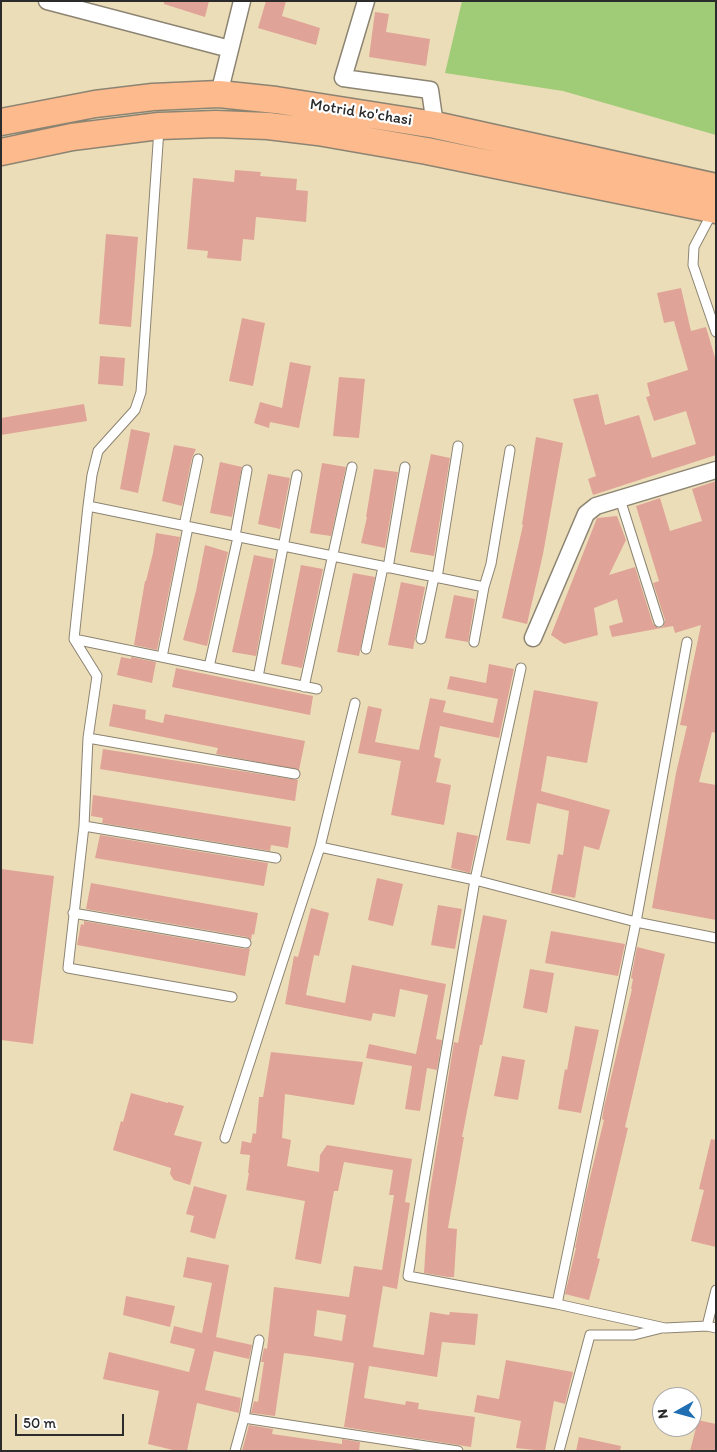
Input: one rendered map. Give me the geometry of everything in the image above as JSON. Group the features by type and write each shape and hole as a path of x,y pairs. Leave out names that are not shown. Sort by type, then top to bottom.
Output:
{"main road":[{"name":"Motrid ko'chasi","path":"1,122 105,103 153,97 219,94 276,100 435,125 715,202"},
{"name":"Motrid ko'chasi","path":"1,152 72,138 159,126 242,124 318,132 715,202"}],"street":[{"path":"47,1 230,50"},
{"path":"219,94 242,1"},
{"path":"366,1 343,78 430,90 435,125"},
{"path":"533,638 586,514 596,506 716,470"}],"lane":[{"path":"159,126 141,392 135,410 98,451 92,475 88,506 74,639 97,676 88,738 84,826 68,968 232,997"},
{"path":"715,202 694,247 693,265 716,332"},
{"path":"421,639 435,578 458,446"},
{"path":"474,642 484,588 491,564 510,450"},
{"path":"162,657 198,459"},
{"path":"304,687 352,467"},
{"path":"366,649 386,567 405,467"},
{"path":"209,667 236,537 247,470"},
{"path":"258,677 297,476"},
{"path":"620,499 659,622"},
{"path":"88,506 484,588"},
{"path":"74,639 316,689"},
{"path":"557,1304 636,922 687,642"},
{"path":"521,668 475,880 408,1276 557,1304 665,1328"},
{"path":"225,1138 320,846 355,703"},
{"path":"88,738 295,774"},
{"path":"84,826 276,858"},
{"path":"320,846 475,880 636,922 716,938"},
{"path":"73,913 246,943"},
{"path":"558,1451 590,1335 634,1335 665,1328 712,1327 716,1290"},
{"path":"235,1451 244,1418 260,1340"},
{"path":"244,1418 458,1451"}],"green space":[{"path":"462,1 716,1 716,135 563,91 445,73"}],"building":[{"path":"164,1 209,1 205,17 164,4"},
{"path":"266,1 286,1 282,16 320,28 316,45 258,28"},
{"path":"375,12 389,14 386,32 430,39 426,66 369,57"},
{"path":"235,170 261,172 260,176 297,179 296,190 308,191 306,222 256,217 254,240 243,239 241,261 207,258 208,251 187,249 193,178 234,182"},
{"path":"106,234 138,237 131,327 99,324"},
{"path":"681,288 691,331 706,327 716,361 716,455 593,495 588,479 596,476 573,399 598,394 605,425 639,415 652,458 696,444 686,411 654,421 646,397 650,396 647,383 688,370 674,321 664,323 657,293"},
{"path":"242,318 265,323 253,386 229,381"},
{"path":"100,356 125,358 123,386 98,384"},
{"path":"290,362 311,366 299,428 270,422 269,428 254,423 260,402 282,408"},
{"path":"339,377 365,379 359,438 333,436"},
{"path":"84,404 87,421 1,435 1,418"},
{"path":"131,429 150,433 138,493 120,489"},
{"path":"536,437 563,443 543,554 527,624 502,618 523,525"},
{"path":"174,445 196,449 192,458 182,506 162,501"},
{"path":"431,454 450,458 434,556 410,552"},
{"path":"220,462 242,467 232,517 210,513"},
{"path":"322,463 346,467 331,536 310,533"},
{"path":"374,469 398,472 385,548 361,543"},
{"path":"268,474 290,478 280,529 258,524"},
{"path":"716,481 716,733 712,732 699,782 716,785 716,920 652,908 676,773 687,726 680,725 701,625 675,633 673,626 612,637 609,626 623,622 617,599 594,608 598,635 564,644 551,635 597,518 617,516 626,540 609,575 635,567 653,624 658,628 663,627 665,620 653,583 659,581 636,506 660,498 670,531 702,521 692,489"},
{"path":"156,533 180,537 157,650 134,645 145,581 153,553"},
{"path":"205,545 228,552 207,646 183,640 196,591"},
{"path":"254,555 274,559 256,656 232,652"},
{"path":"301,565 323,569 302,668 281,664"},
{"path":"353,573 375,577 359,656 337,652"},
{"path":"401,582 425,587 413,649 388,645"},
{"path":"454,595 475,599 468,642 445,638"},
{"path":"121,657 156,662 152,683 117,675"},
{"path":"489,664 514,669 499,738 440,726 434,757 441,759 436,782 451,785 444,825 391,815 401,761 358,753 368,706 382,709 375,742 419,750 430,698 446,701 443,712 493,723 498,699 447,689 450,676 486,683"},
{"path":"176,668 313,696 310,715 172,687"},
{"path":"534,690 598,702 587,763 547,756 541,791 610,810 599,850 584,846 575,898 551,893 558,854 563,855 569,811 537,803 530,844 506,840"},
{"path":"113,704 146,710 145,719 163,723 165,714 305,741 299,770 216,754 218,748 109,726"},
{"path":"103,749 298,780 295,801 100,769"},
{"path":"93,795 291,827 288,848 271,845 270,851 102,823 103,818 91,816"},
{"path":"457,832 478,836 470,873 451,868"},
{"path":"100,835 268,863 264,886 95,858"},
{"path":"1,869 54,876 33,1044 1,1040"},
{"path":"377,878 403,884 393,926 368,920"},
{"path":"91,883 258,913 254,935 252,934 251,940 247,937 86,909"},
{"path":"438,905 462,909 455,949 431,945"},
{"path":"311,908 329,913 319,956 314,955 306,995 345,1003 352,965 446,984 436,1039 442,1040 437,1070 427,1068 420,1111 405,1109 412,1066 366,1058 369,1044 416,1054 428,995 400,989 395,1017 373,1013 371,1021 285,1004 294,956 298,957"},
{"path":"483,915 507,920 462,1137 464,1137 448,1228 457,1229 454,1277 448,1277 424,1273 429,1197 454,1042 458,1043"},
{"path":"84,921 245,949 250,948 245,976 77,945 81,924 84,925"},
{"path":"551,931 625,944 618,976 545,963"},
{"path":"637,947 665,954 625,1127 628,1128 597,1258 600,1259 589,1300 565,1294 604,1120 602,1119 604,1107 632,989 633,979 631,978"},
{"path":"530,969 554,973 547,1013 523,1008"},
{"path":"575,1026 599,1030 581,1113 558,1109"},
{"path":"271,1052 363,1062 354,1105 285,1094 282,1138 291,1140 287,1166 319,1172 320,1155 327,1145 412,1159 405,1202 410,1203 397,1289 383,1286 373,1347 424,1355 430,1312 449,1315 450,1312 478,1314 475,1345 442,1342 437,1377 369,1366 364,1398 405,1405 406,1401 419,1403 418,1409 475,1417 471,1447 344,1427 354,1363 284,1353 275,1416 251,1413 254,1401 258,1402 264,1362 261,1362 264,1348 267,1349 274,1287 349,1297 354,1266 382,1270 394,1195 389,1195 393,1170 344,1162 338,1191 334,1191 321,1264 295,1259 305,1201 246,1190 250,1155 240,1154 242,1141 251,1143 253,1133 256,1134 259,1097 263,1097","holes":["317,1310 346,1315 342,1341 314,1336"]},
{"path":"502,1056 525,1060 518,1100 494,1096"},
{"path":"131,1093 184,1106 174,1135 202,1142 190,1185 174,1180 170,1174 171,1168 113,1150"},
{"path":"711,1139 716,1140 716,1247 691,1241 704,1190 699,1189"},
{"path":"194,1186 227,1195 215,1239 190,1232 194,1216 186,1214"},
{"path":"187,1257 229,1265 216,1337 252,1345 249,1359 214,1351 205,1390 241,1398 239,1413 197,1403 187,1451 177,1451 148,1444 159,1391 103,1379 109,1352 189,1372 195,1349 170,1343 174,1326 202,1333 212,1283 183,1277"},
{"path":"126,1296 175,1306 170,1327 123,1315"},
{"path":"506,1360 573,1372 565,1404 554,1401 545,1451 516,1448 521,1421 474,1412 477,1395 499,1399"},
{"path":"702,1421 716,1424 716,1451 690,1451 694,1437 702,1437"},
{"path":"249,1425 273,1429 272,1434 342,1444 342,1439 360,1442 359,1451 242,1451"},
{"path":"579,1437 621,1446 620,1451 576,1451"}]}
